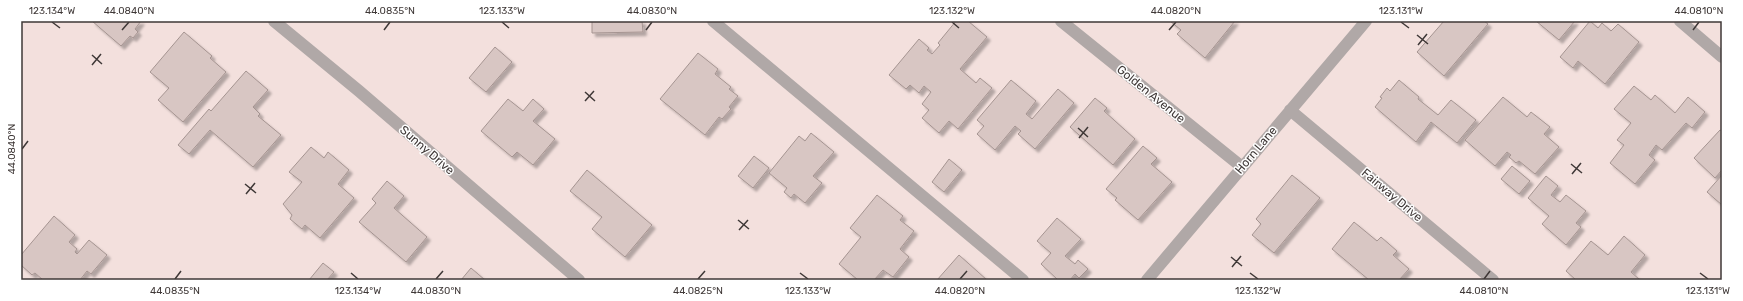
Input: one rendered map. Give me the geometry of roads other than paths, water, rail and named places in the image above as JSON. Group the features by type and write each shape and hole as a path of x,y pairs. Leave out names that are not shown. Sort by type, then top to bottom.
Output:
{"street":[{"name":"Sunny Drive","path":"274,21 359,91 579,280"},
{"path":"713,21 1023,280"},
{"name":"Golden Avenue","path":"1060,21 1242,167"},
{"name":"Horn Lane","path":"1147,280 1366,21"},
{"path":"1680,21 1722,56"},
{"name":"Fairway Drive","path":"1290,110 1493,280"}]}
